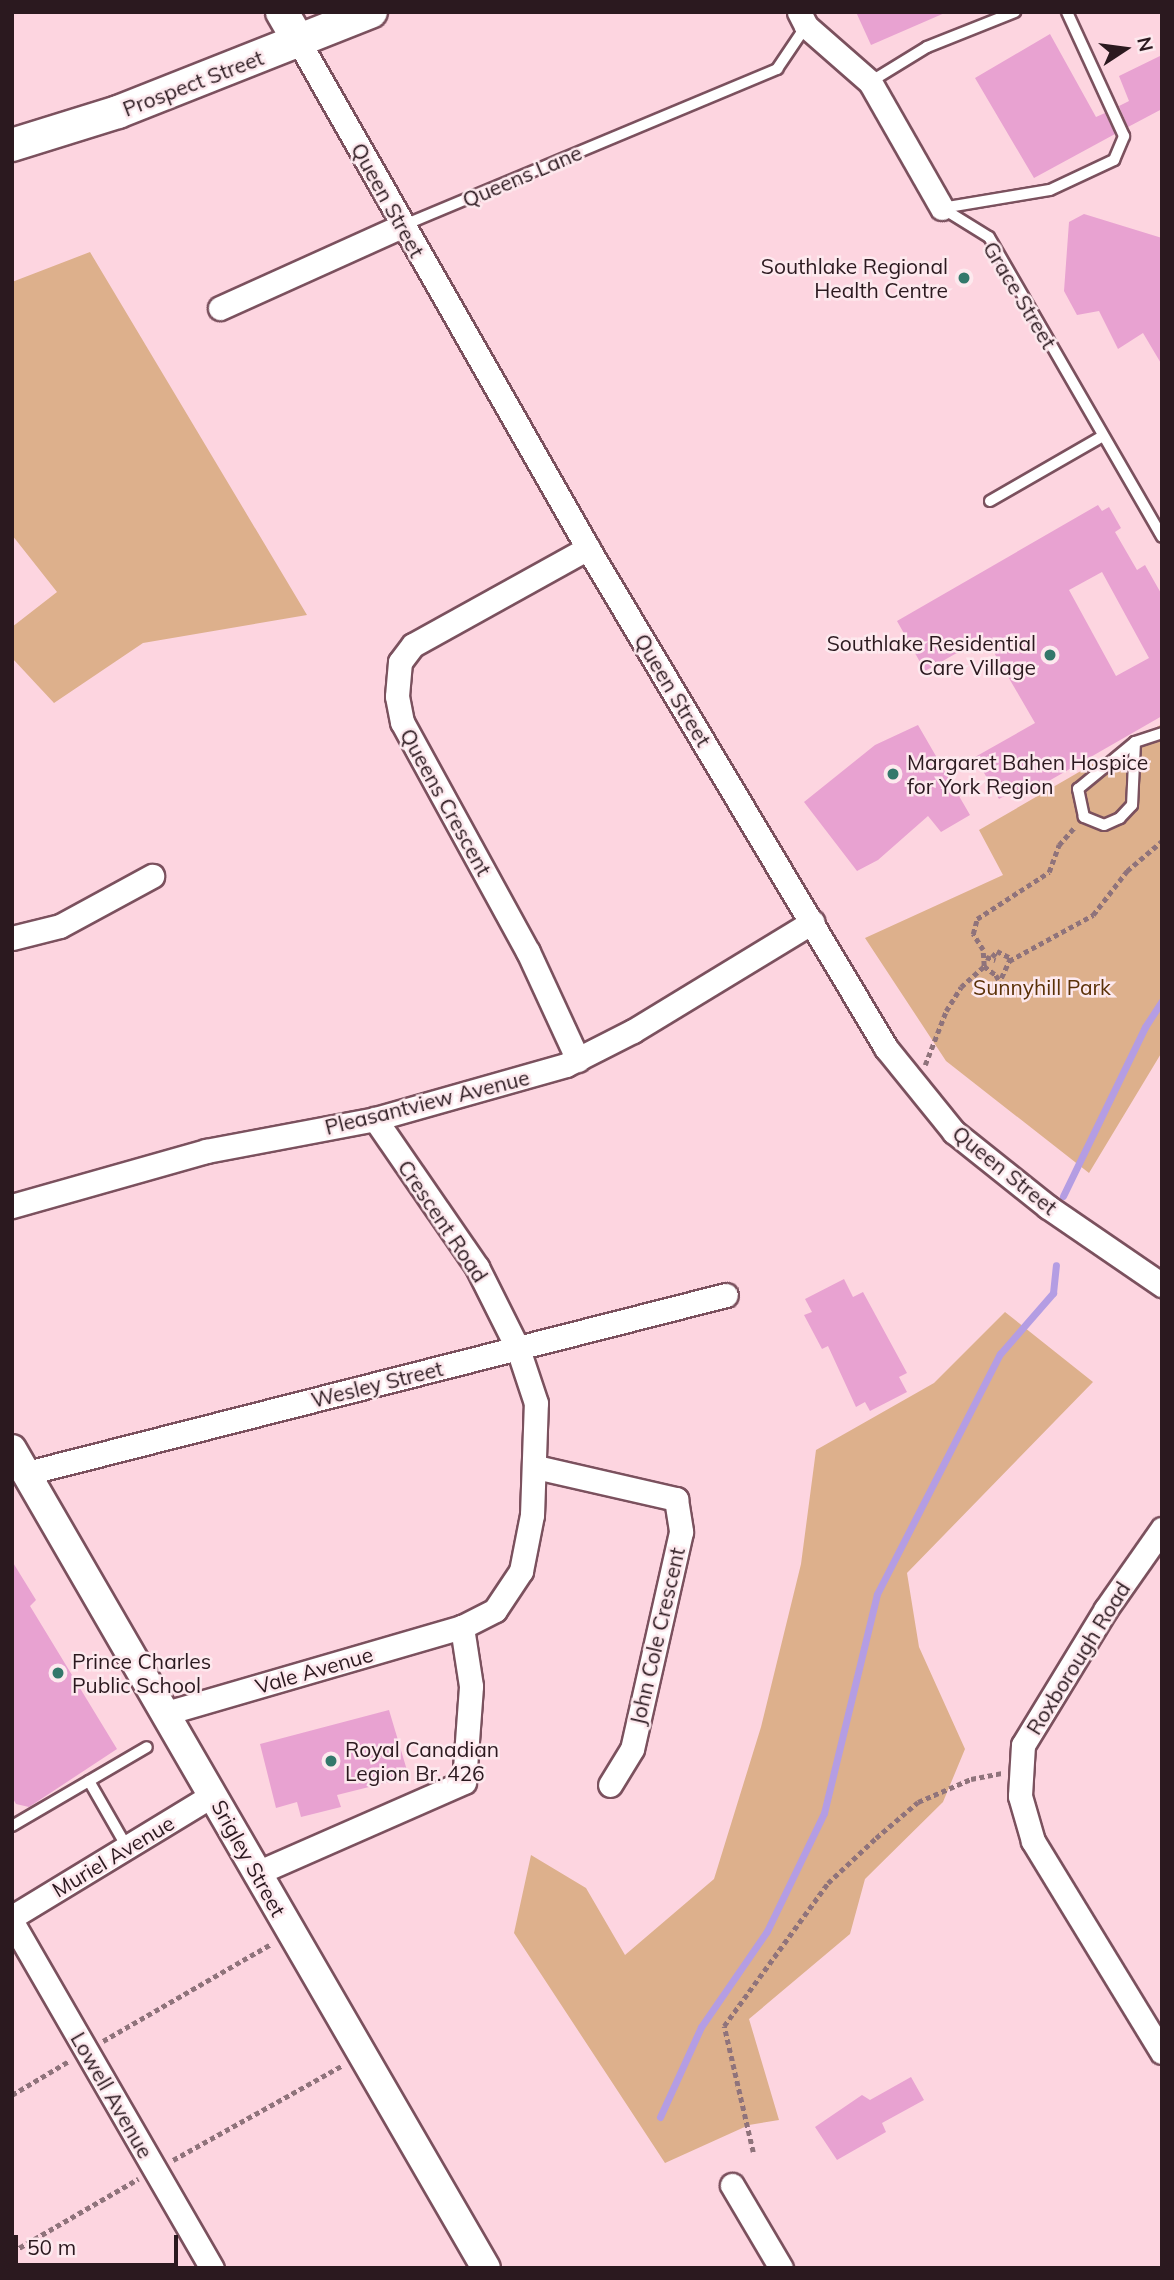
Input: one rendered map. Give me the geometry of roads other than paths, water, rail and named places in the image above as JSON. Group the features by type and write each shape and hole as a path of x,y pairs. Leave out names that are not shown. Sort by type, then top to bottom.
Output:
{"main road":[{"name":"Queen Street","path":"282,12 299,42"},
{"name":"Prospect Street","path":"12,145 118,112 371,12"}],"street":[{"name":"Grace Street","path":"803,19 870,82 942,208"},
{"name":"Queen Street","path":"299,42 588,548 886,1048 954,1132 1048,1207 1162,1285"},
{"name":"Queens Lane","path":"220,308 402,226"},
{"name":"Queens Crescent","path":"578,1060 534,963 402,722 397,696 400,662 413,645 588,548"},
{"path":"12,937 60,926 152,876"},
{"name":"Pleasantview Avenue","path":"12,1206 206,1152 374,1119 578,1060 812,922"},
{"name":"Crescent Road","path":"374,1119 477,1266 518,1349 536,1402 533,1515 521,1571 495,1610 462,1627"},
{"name":"Wesley Street","path":"27,1473 726,1295"},
{"name":"Srigley Street","path":"12,1448 486,2268"},
{"name":"John Cole Crescent","path":"536,1466 676,1499 681,1532 632,1749 610,1785"},
{"name":"Roxborough Road","path":"1162,1529 1106,1609 1023,1745 1020,1796 1033,1841 1162,2052"},
{"path":"257,1873 464,1782 471,1686 462,1627"},
{"name":"Vale Avenue","path":"166,1713 462,1627"},
{"name":"Muriel Avenue","path":"12,1920 214,1795"},
{"name":"Lowell Avenue","path":"12,1920 212,2268"},
{"path":"732,2185 782,2268"}],"lane":[{"path":"870,82 927,47 1015,12"},
{"path":"942,208 1050,190 1114,160 1124,136 1068,12"},
{"name":"Queens Lane","path":"402,226 777,69 803,19"},
{"name":"Grace Street","path":"942,208 989,237 1162,537"},
{"path":"990,501 1103,436"},
{"path":"1135,742 1132,805 1120,818 1104,825 1084,817 1078,789 1135,742 1162,733"},
{"path":"12,1826 147,1746"},
{"path":"89,1781 127,1847"}],"waterway":[{"path":"1063,1196 1145,1027 1162,1001"},
{"path":"660,2117 701,2027 767,1931 824,1813 877,1594 1000,1354 1053,1293 1056,1265"}],"place":[{"name":"Southlake Regional Health Centre","path":"964,278"},
{"name":"Southlake Residential Care Village","path":"1050,655"},
{"name":"Margaret Bahen Hospice for York Region","path":"893,774"},
{"name":"Prince Charles Public School","path":"58,1673"},
{"name":"Royal Canadian Legion Br. 426","path":"331,1761"}],"park label":[{"name":"Sunnyhill Park","path":"1042,987"}]}
